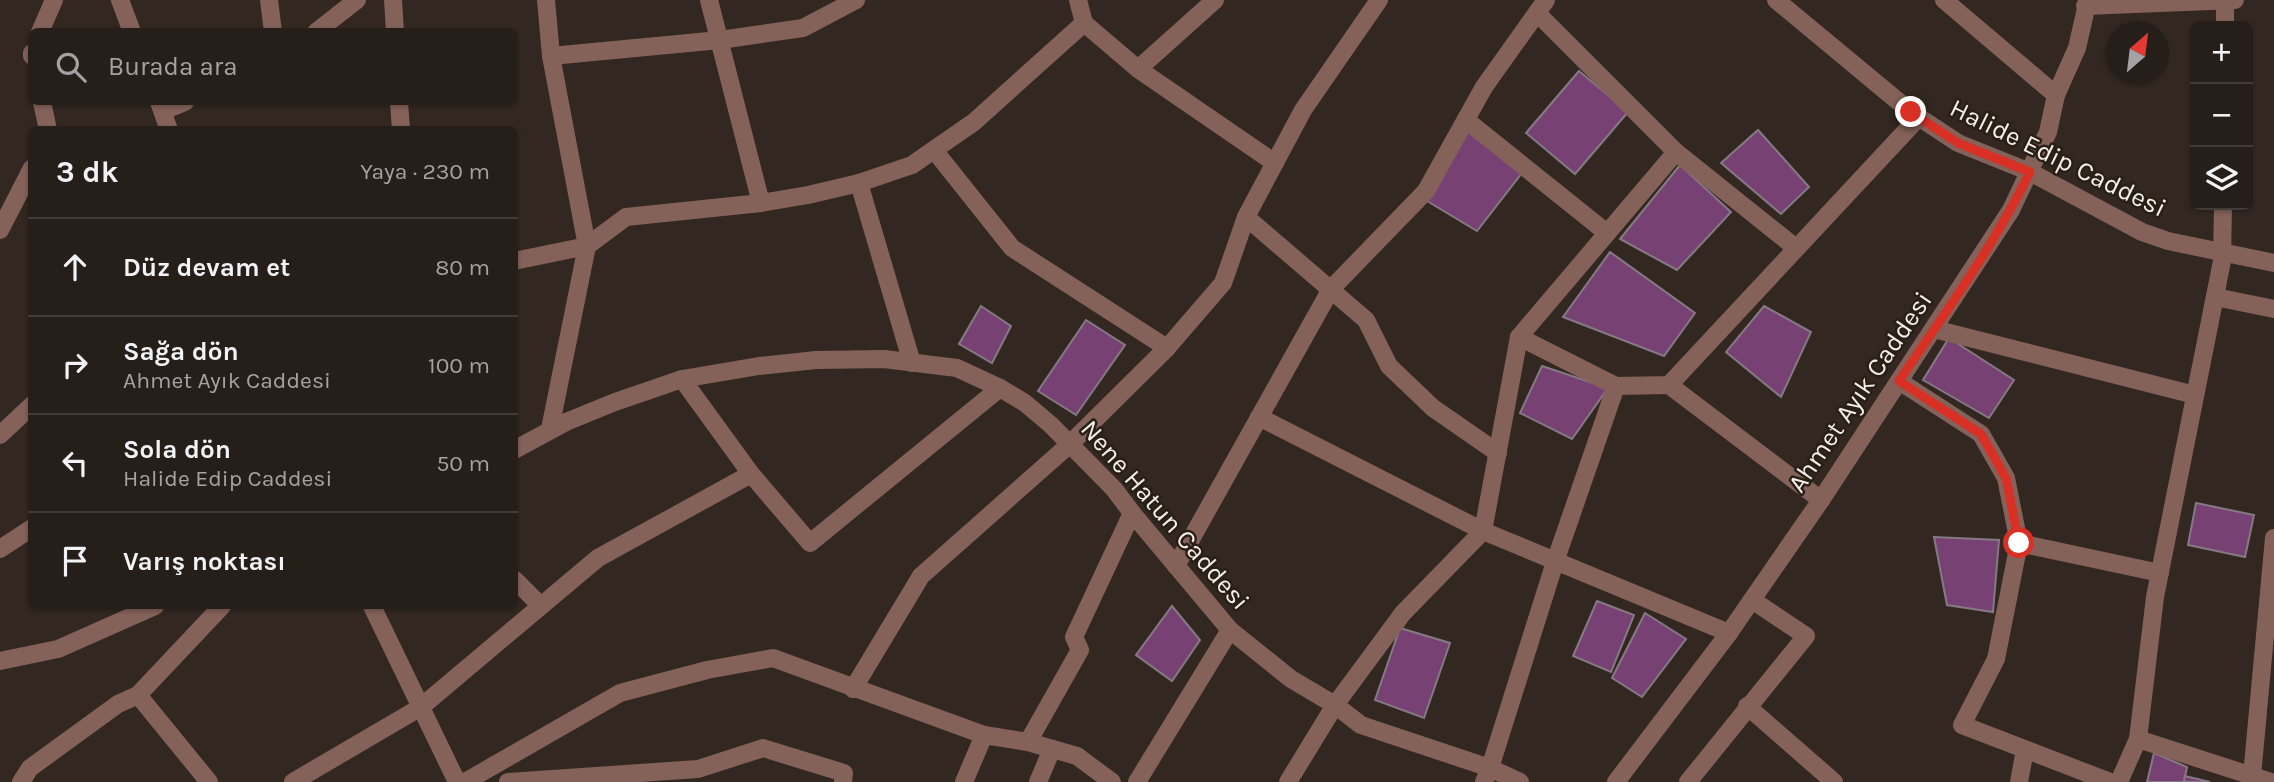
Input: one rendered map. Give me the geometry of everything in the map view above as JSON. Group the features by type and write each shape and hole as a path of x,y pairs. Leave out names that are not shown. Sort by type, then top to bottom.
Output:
{"street":[{"path":"42,28 54,0"},
{"path":"120,0 130,28"},
{"path":"269,0 272,28"},
{"path":"321,28 357,0"},
{"path":"393,0 395,28"},
{"path":"546,0 551,56 587,246 550,429"},
{"path":"709,0 761,203"},
{"path":"551,56 720,40 803,28 856,0"},
{"path":"1078,0 1084,23 1138,69 1275,163"},
{"path":"1138,69 1215,0"},
{"path":"853,689 921,576 1070,444 1167,348 1223,283 1246,217 1303,110 1379,0"},
{"name":"Halide Edip Caddesi","path":"1776,0 1919,117 1958,143 2030,172 2142,232 2168,241 2274,263"},
{"path":"1944,0 2056,95"},
{"path":"2086,3 2228,1 2226,21"},
{"name":"Ahmet Ayık Caddesi","path":"1616,782 1752,600 1998,233 2048,132 2056,95 2077,48 2086,3"},
{"path":"1176,566 1331,289 1426,191 1484,87 1542,7 1676,152 1796,248"},
{"path":"518,260 587,246 626,217 761,203 808,195 859,183 912,165 974,122 1084,23"},
{"path":"43,105 47,126"},
{"path":"399,105 401,126"},
{"path":"161,106 168,126"},
{"path":"1669,385 1919,117"},
{"path":"1466,120 1607,233"},
{"path":"934,150 1012,248 1167,348"},
{"path":"1288,782 1335,705 1403,613 1483,531 1519,337 1676,152"},
{"path":"0,230 28,176"},
{"path":"859,183 912,363"},
{"path":"2119,782 2138,739 2160,573 2215,297 2222,252 2223,210"},
{"path":"1246,217 1366,320 1389,366 1433,408 1498,453"},
{"path":"2215,297 2274,309"},
{"path":"1934,329 2195,395"},
{"path":"1519,337 1616,386 1669,385 1821,500"},
{"name":"Nene Hatun Caddesi","path":"518,448 550,429 615,402 682,379 758,366 816,360 884,359 957,368 978,376 1025,403 1070,444 1114,489 1230,630 1291,679 1335,705 1361,725 1487,775 1520,782"},
{"path":"682,379 751,474 810,543 1000,388"},
{"path":"1899,381 1981,434 2006,478 2019,543 1996,659 1962,726 2110,782"},
{"path":"1487,775 1555,562 1616,386"},
{"path":"0,435 28,409"},
{"path":"1259,417 1483,531 1729,633"},
{"path":"293,782 421,707 598,558 751,474"},
{"path":"1028,742 1080,650 1074,637 1132,513"},
{"path":"0,549 28,531"},
{"path":"2252,776 2274,538"},
{"path":"2019,543 2160,573"},
{"path":"518,583 540,606"},
{"path":"1688,782 1806,636 1752,600"},
{"path":"0,661 58,649 148,609"},
{"path":"21,782 30,768 118,704 138,695 214,609"},
{"path":"373,609 457,782"},
{"path":"1137,782 1230,630"},
{"path":"465,782 620,692 707,670 773,658 984,735 1028,742 1077,756 1112,782"},
{"path":"138,695 209,782"},
{"path":"1747,706 1834,782"},
{"path":"964,782 984,735"},
{"path":"2138,739 2271,782"},
{"path":"508,782 698,769 763,748 845,773 842,782"},
{"path":"1038,782 1052,749"},
{"path":"2019,782 2025,750"}],"building":[{"path":"1579,71 1628,112 1575,174 1526,133"},
{"path":"1758,130 1809,187 1781,214 1721,163"},
{"path":"1467,131 1522,173 1477,231 1427,201"},
{"path":"1680,165 1731,212 1677,270 1620,239"},
{"path":"1610,252 1695,313 1664,356 1563,317"},
{"path":"981,306 1011,326 992,363 959,344"},
{"path":"1764,306 1811,332 1781,397 1726,352"},
{"path":"1086,320 1125,345 1076,415 1038,391"},
{"path":"1949,338 2014,380 1989,418 1923,380"},
{"path":"1542,366 1608,388 1572,439 1520,413"},
{"path":"2196,503 2254,515 2245,557 2188,545"},
{"path":"1934,537 1999,540 1993,612 1947,605"},
{"path":"1597,601 1634,615 1611,672 1573,656"},
{"path":"1172,606 1200,640 1172,681 1136,655"},
{"path":"1645,613 1686,639 1642,697 1612,678"},
{"path":"1400,628 1450,643 1424,718 1375,700"},
{"path":"2154,753 2187,767 2184,782 2147,782"},
{"path":"2185,776 2210,782 2184,782"}],"route":[{"path":"1911,112 1958,143 2030,172 1991,244 1899,381 1981,434 2006,478 2019,543"}]}
